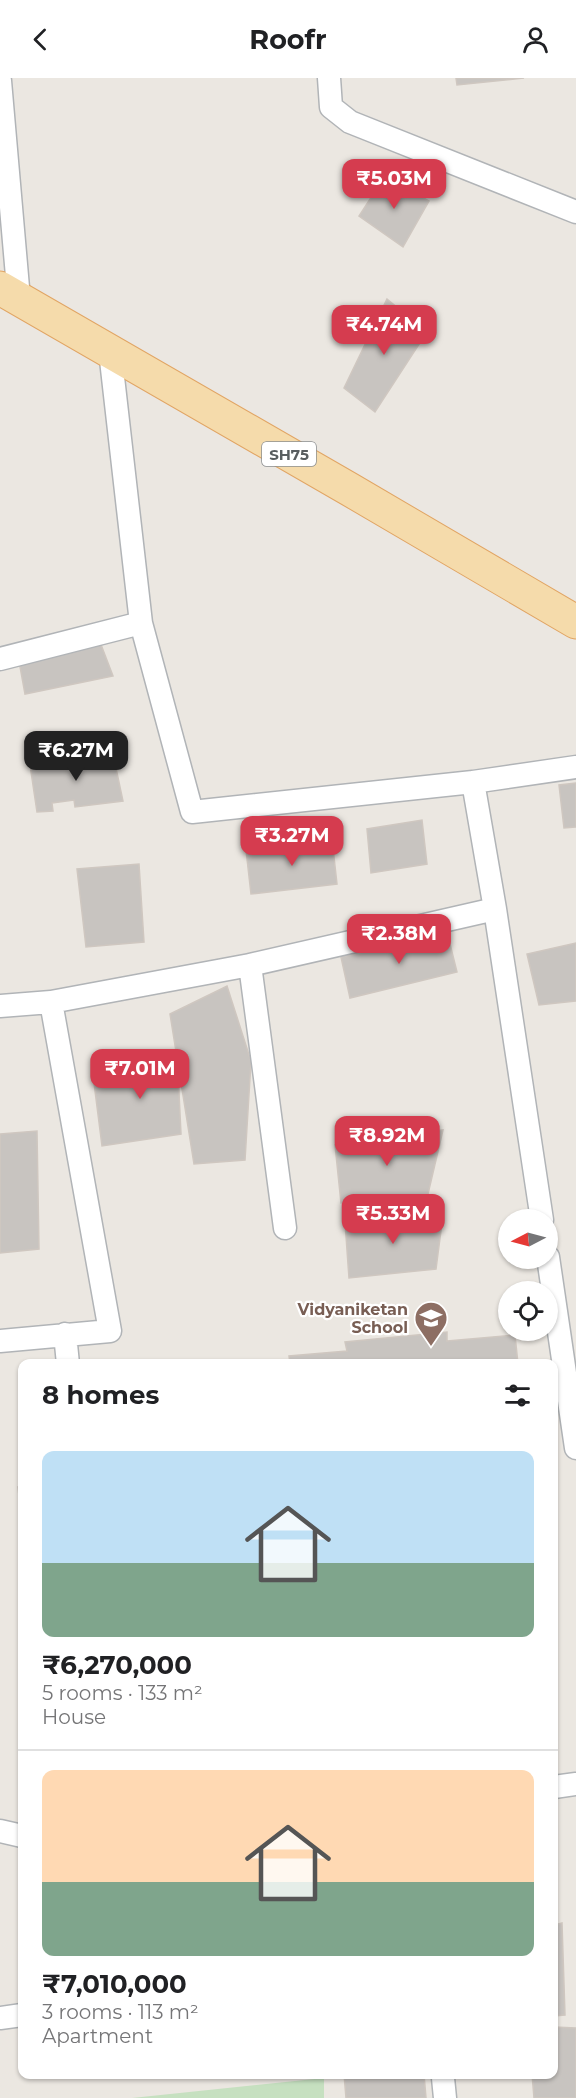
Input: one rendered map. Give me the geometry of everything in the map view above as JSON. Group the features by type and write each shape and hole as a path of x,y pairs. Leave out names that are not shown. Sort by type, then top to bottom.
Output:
{"main road":[{"name":"SH75","path":"9,293 576,622"}],"street":[{"path":"329,78 331,106 350,122 576,212"},
{"path":"0,81 9,293"},
{"path":"110,351 141,622 192,812 473,782 576,767"},
{"path":"0,659 141,622"},
{"path":"473,782 495,909 540,1209"},
{"path":"0,1006 51,1002 250,965 495,909"},
{"path":"250,965 285,1228"},
{"path":"0,1341 110,1331 51,1002"},
{"path":"550,1269 576,1448"},
{"path":"65,1334 68,1359"},
{"path":"558,1786 576,1784"},
{"path":"0,1831 18,1835"},
{"path":"0,2018 18,2016"}],"green space":[{"path":"314,2079 324,2079 324,2098 132,2098"}],"building":[{"path":"456,78 524,78 457,85"},
{"path":"385,176 429,201 403,247 359,216"},
{"path":"387,299 427,332 375,412 344,388"},
{"path":"100,642 113,676 25,694 19,661"},
{"path":"113,754 123,801 75,807 74,800 52,803 53,811 37,812 30,765"},
{"path":"576,783 576,827 564,828 559,785"},
{"path":"422,820 427,864 371,873 367,829"},
{"path":"332,839 337,884 251,894 246,850"},
{"path":"139,864 144,942 86,947 77,869"},
{"path":"447,932 457,972 350,998 341,957"},
{"path":"576,943 576,1001 539,1005 527,954"},
{"path":"227,986 251,1061 245,1160 194,1164 170,1014"},
{"path":"177,1052 181,1134 102,1146 94,1083 114,1080 110,1060"},
{"path":"443,1130 428,1194 341,1203 335,1145"},
{"path":"37,1131 39,1249 0,1253 0,1134"},
{"path":"443,1215 436,1269 349,1278 345,1222"},
{"name":"Vidyaniketan School","path":"447,1332 447,1341 498,1336 498,1341 516,1341 517,1359 289,1359 289,1356 347,1351 345,1342"},
{"path":"562,1923 565,2015 558,2016 558,1924"},
{"path":"558,2027 576,2028 576,2098 534,2098 532,2079 558,2079"},
{"path":"344,2079 424,2079 426,2098 346,2098"}],"place":[{"name":"Vidyaniketan School","path":"431,1347"}]}
